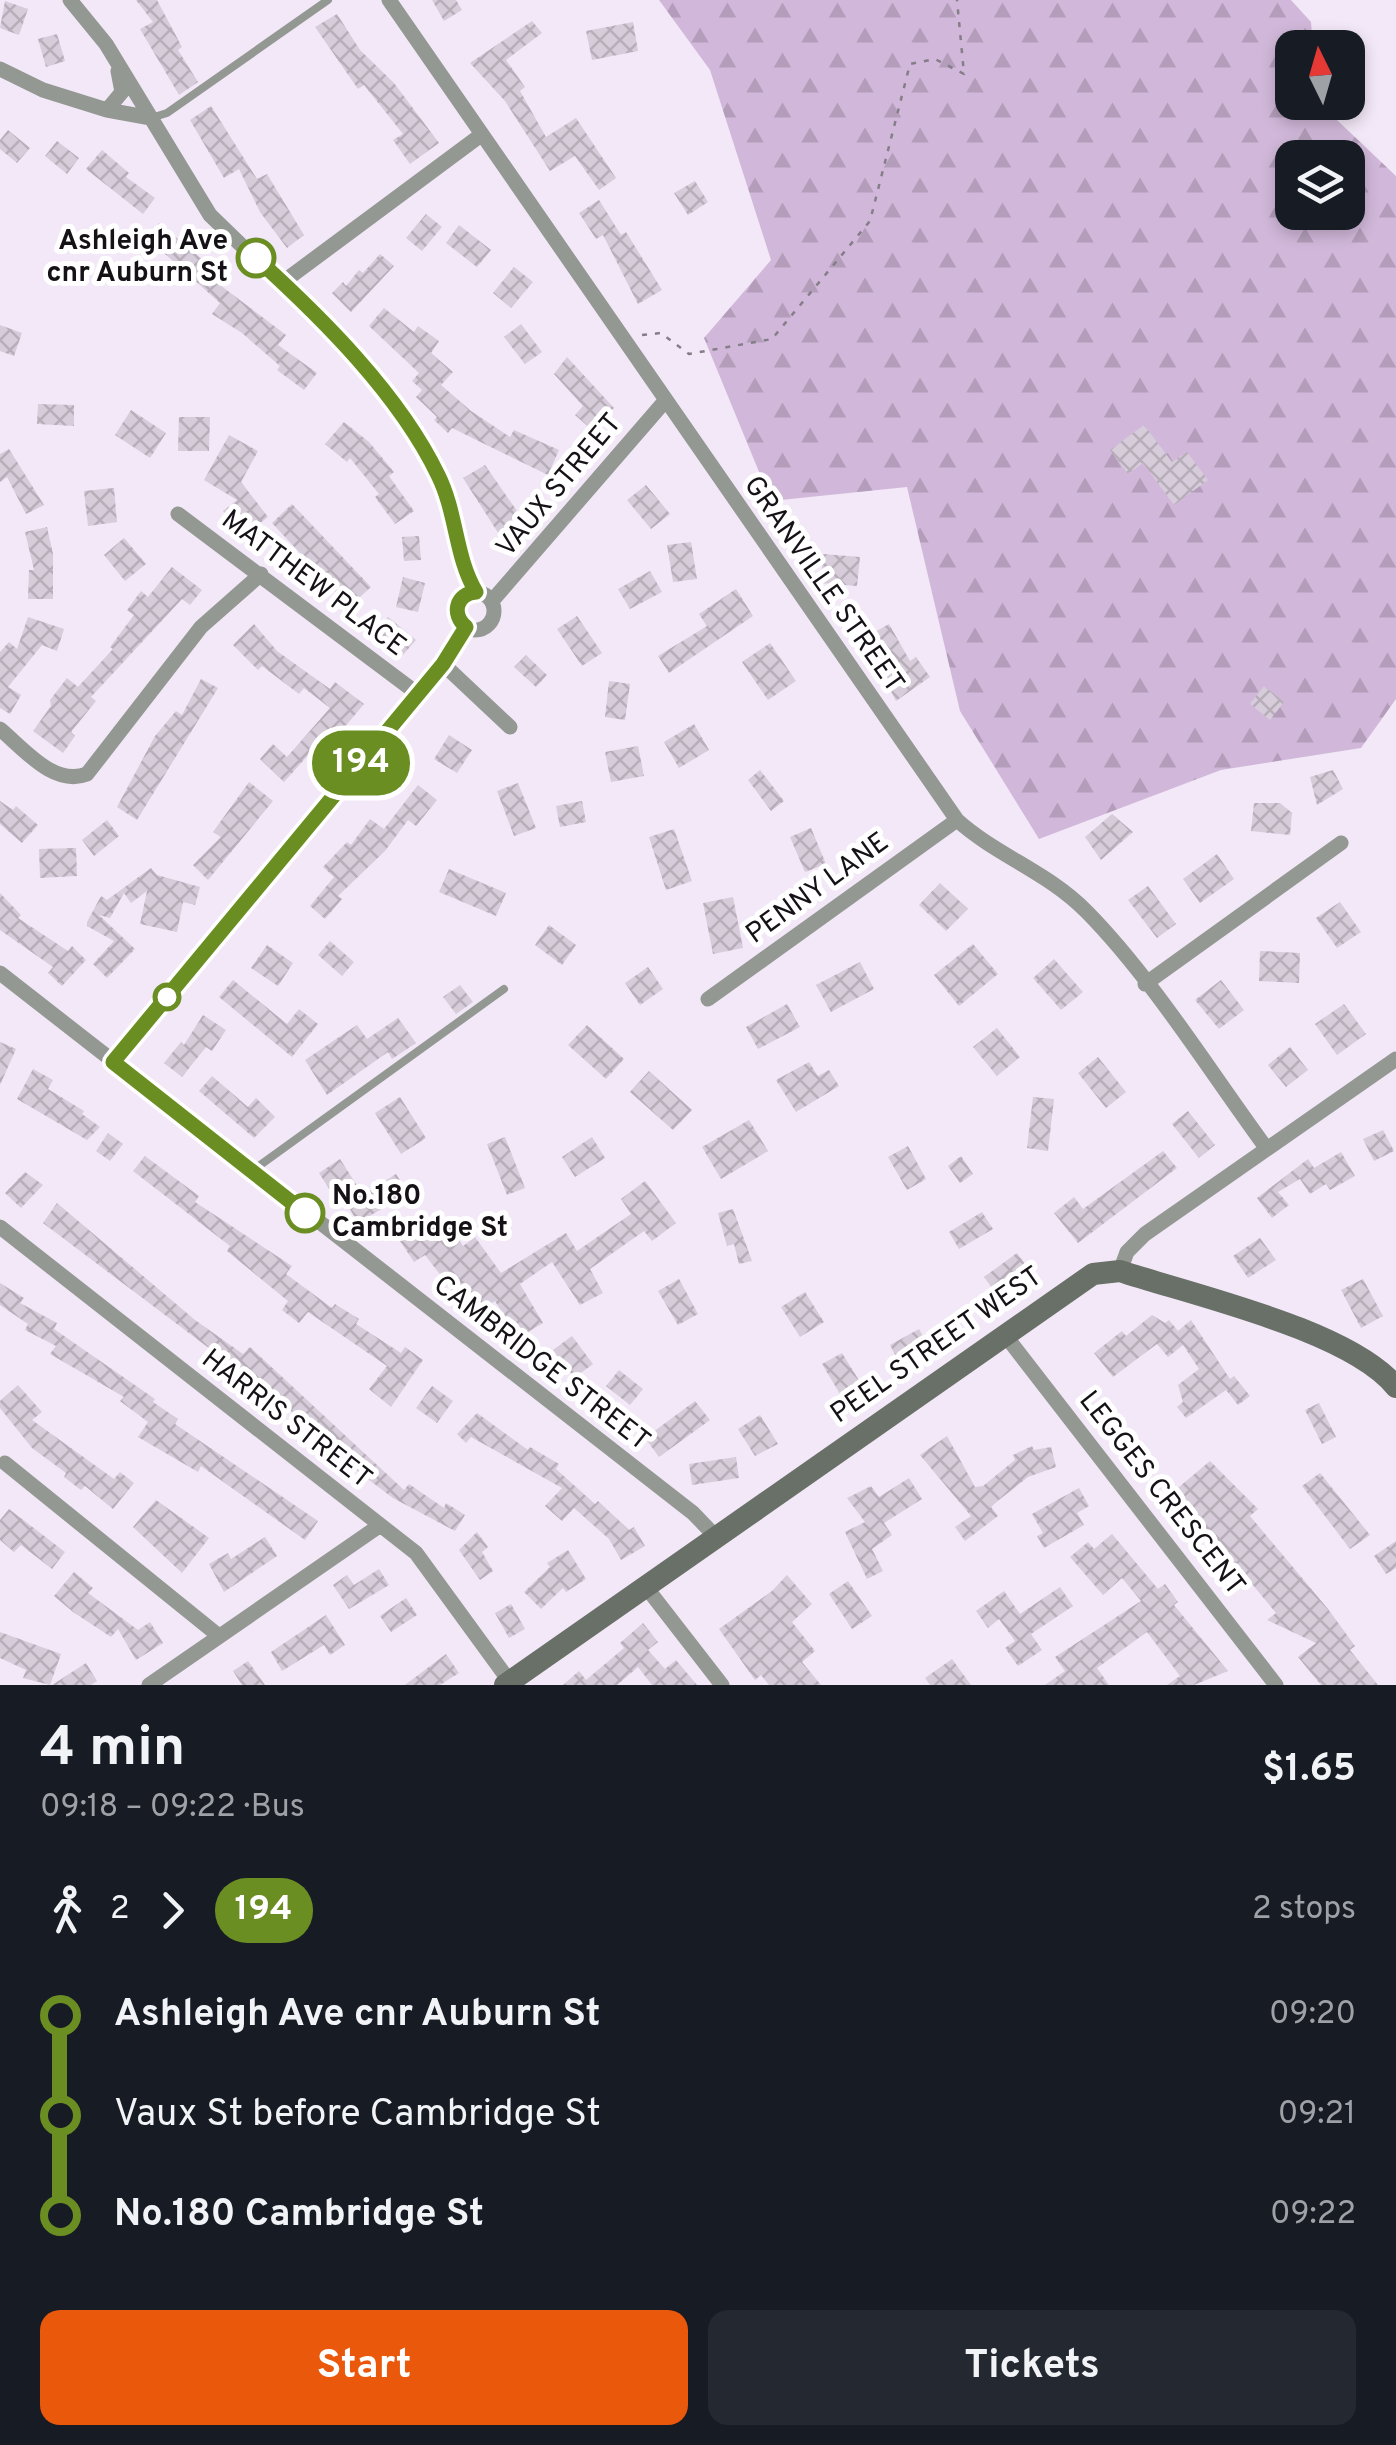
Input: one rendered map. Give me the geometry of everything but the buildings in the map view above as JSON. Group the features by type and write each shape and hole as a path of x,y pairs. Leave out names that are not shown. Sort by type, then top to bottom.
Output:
{"street":[{"path":"70,0 106,44 210,214 358,357 436,470 456,522 462,564 476,592 492,601 494,613 489,624 478,629 466,627 458,618 457,605 464,595 476,592"},
{"name":"GRANVILLE STREET","path":"389,0 957,820 982,843 1016,857 1088,912 1267,1148"},
{"path":"106,44 122,92 106,110"},
{"path":"0,69 43,90 106,110 151,118"},
{"path":"282,282 481,135"},
{"name":"VAUX STREET","path":"492,601 665,402"},
{"name":"MATTHEW PLACE","path":"178,514 418,694"},
{"path":"0,729 50,771 76,779 88,774 201,627 261,574"},
{"path":"113,1062 443,664 466,627"},
{"path":"443,664 510,728"},
{"name":"PENNY LANE","path":"708,999 957,820"},
{"path":"1145,984 1340,843"},
{"name":"CAMBRIDGE STREET","path":"0,973 701,1519 717,1538"},
{"path":"1396,1059 1145,1234 1127,1252 1120,1272 1337,1346 1363,1358 1396,1386"},
{"name":"HARRIS STREET","path":"0,1227 416,1553 441,1582 508,1683"},
{"name":"PEEL STREET WEST","path":"508,1683 1084,1278 1120,1272"},
{"name":"LEGGES CRESCENT","path":"1005,1334 1276,1685"},
{"path":"5,1463 220,1636"},
{"path":"149,1685 379,1526"},
{"path":"646,1587 722,1685"}],"lane":[{"path":"151,118 168,113 328,0"},
{"path":"252,1171 504,989"}],"path":[{"path":"621,337 661,333 689,354 772,338 870,221 910,64 935,59 964,74 957,0"}],"green space":[{"path":"659,0 1291,0 1311,22 1312,30 1275,30 1275,120 1337,120 1358,140 1275,140 1275,230 1365,230 1365,147 1396,176 1396,699 1361,748 1221,770 1039,839 960,711 907,487 771,501 704,338 771,260 710,70"}],"bus line":[{"name":"194","path":"256,258 358,357 436,470 456,522 462,564 476,592 464,595 457,605 458,618 466,627 443,664 113,1062 305,1213"}],"place":[{"name":"Ashleigh Ave cnr Auburn St","path":"256,258"},
{"name":"No.180 Cambridge St","path":"305,1213"}]}
